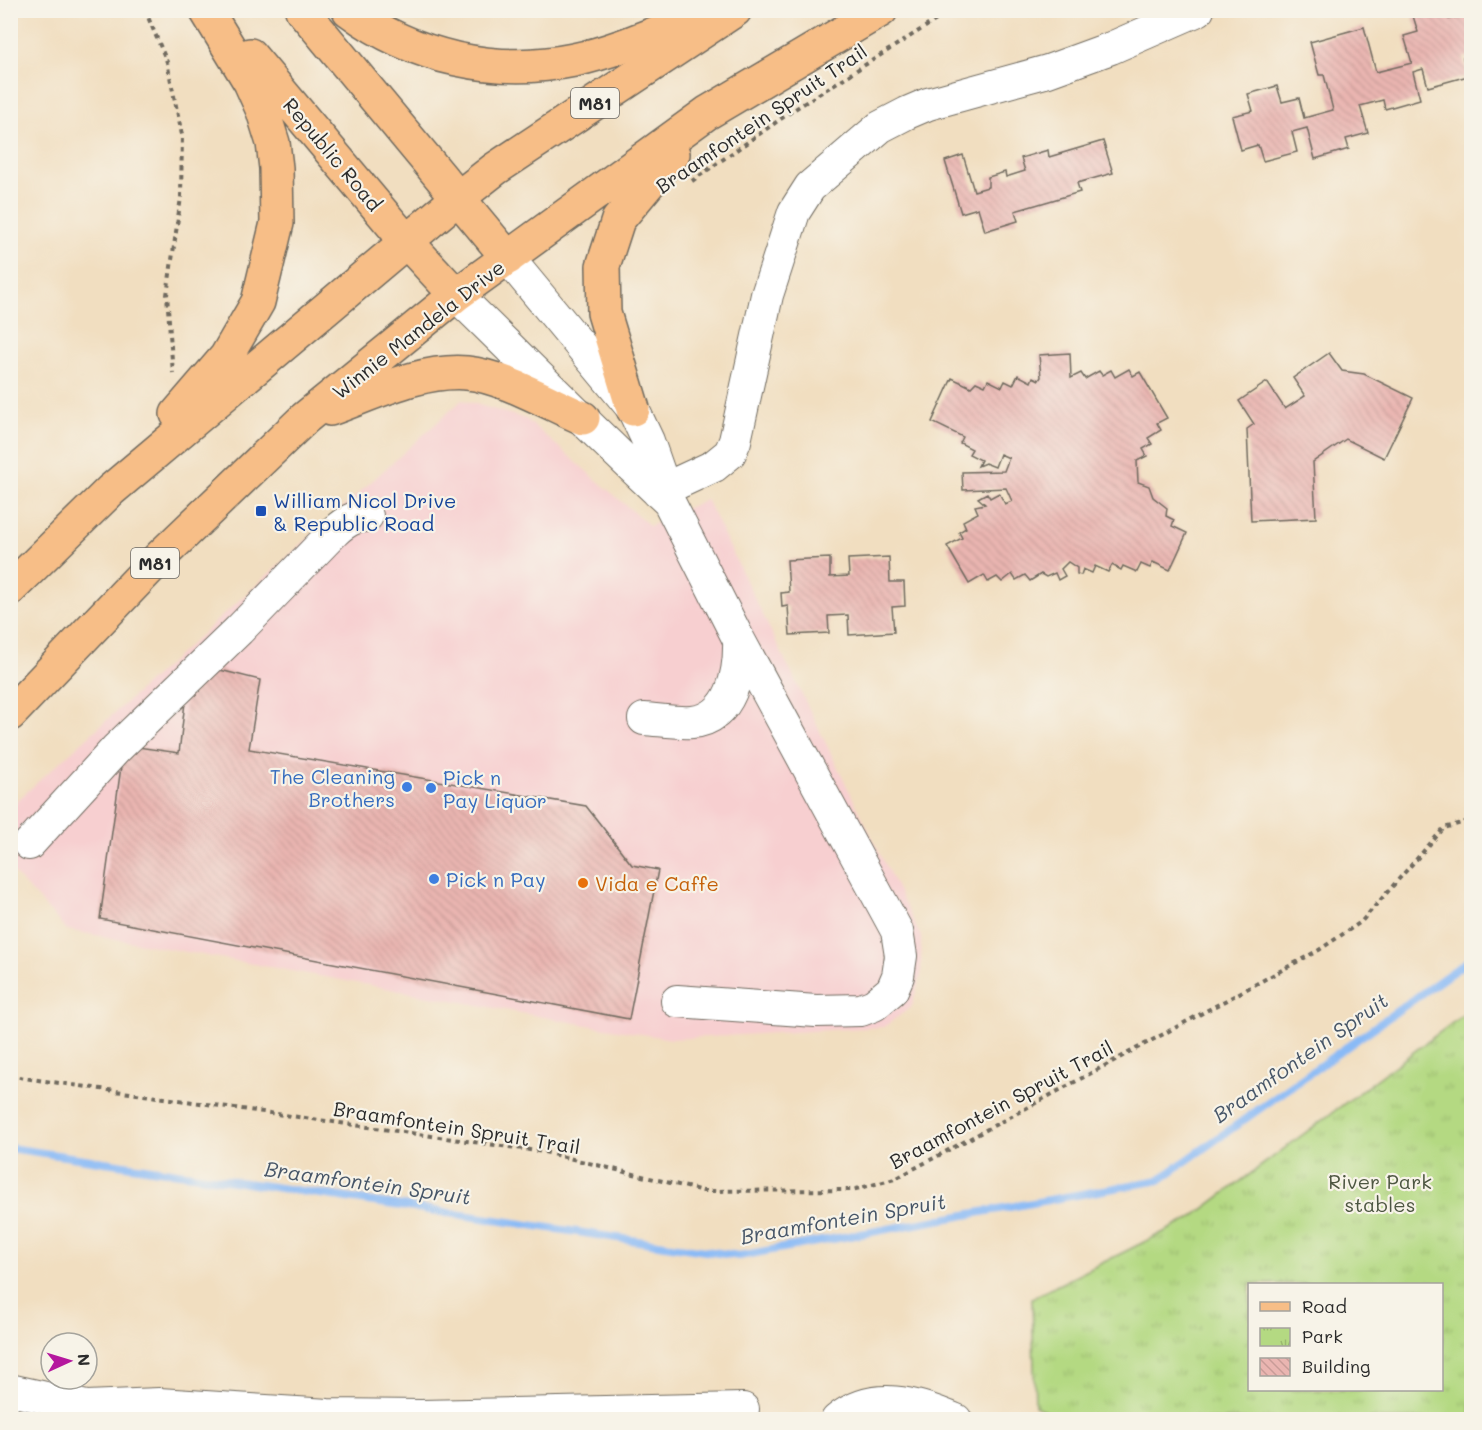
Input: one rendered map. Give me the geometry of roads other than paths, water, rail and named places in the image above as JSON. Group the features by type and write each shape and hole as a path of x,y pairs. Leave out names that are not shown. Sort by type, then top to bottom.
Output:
{"main road":[{"path":"111,490 226,357 258,302 275,237 278,195 273,143 267,122 250,82 206,10"},
{"name":"Republic Road","path":"212,10 406,241 456,295"},
{"path":"302,10 508,258"},
{"path":"349,10 367,24 402,43 468,62 524,67 575,60 624,45 713,10"},
{"name":"M81","path":"10,589 111,490 458,198 495,169 735,10"},
{"name":"Winnie Mandela Drive","path":"10,714 162,555 305,418 456,295 707,113 881,10"},
{"path":"633,409 604,313 603,266 618,220 707,113"},
{"path":"305,418 406,382 442,373 468,373 490,378 583,418"}],"street":[{"path":"665,495 714,466 730,453 735,441 767,295 794,212 810,187 880,127 907,113 928,104 1048,71 1111,48 1198,10"},
{"path":"508,258 633,409 648,441 665,495 739,640 897,931 901,956 898,976 892,990 874,1005 861,1010 816,1011 677,1001"},
{"path":"456,295 617,454 665,495"},
{"path":"29,844 116,749 239,630 335,531 346,522 359,516 367,516"},
{"path":"644,719 693,722 705,718 723,705 735,681 740,657 739,640"},
{"path":"10,1390 88,1413 159,1404 389,1416 657,1416 743,1409"},
{"path":"837,1419 863,1404 892,1400 936,1411 956,1419"}],"waterway":[{"name":"Braamfontein Spruit","path":"10,1148 739,1256 1159,1180 1472,958"}],"place":[{"name":"William Nicol Drive & Republic Road","path":"261,511"},
{"name":"The Cleaning Brothers","path":"407,787"},
{"name":"Pick n Pay Liquor","path":"431,788"},
{"name":"Pick n Pay","path":"434,879"},
{"name":"Vida e Caffe","path":"583,883"}],"park label":[{"name":"River Park stables","path":"1380,1192"}]}
